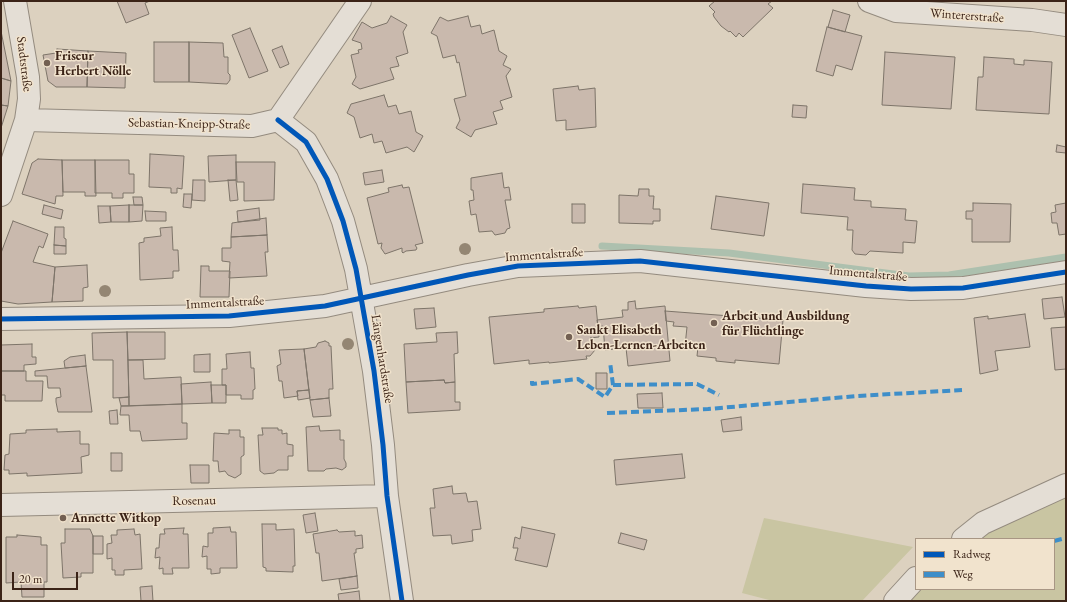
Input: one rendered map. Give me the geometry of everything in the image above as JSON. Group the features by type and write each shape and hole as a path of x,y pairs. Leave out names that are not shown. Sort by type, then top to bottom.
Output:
{"street":[{"name":"Stadtstraße","path":"1,196 26,120 29,99 28,77 15,1"},
{"path":"278,120 360,1"},
{"name":"Wintererstraße","path":"869,1 896,11 1032,20 1066,25"},
{"name":"Sebastian-Kneipp-Straße","path":"26,120 252,126 278,120"},
{"name":"Längenhardstraße","path":"278,120 306,142 327,180 343,221 356,269 360,299 374,371 383,445 387,496 402,601"},
{"name":"Immentalstraße","path":"1,319 229,316 325,306 468,275 518,266 604,262 640,261 866,286 911,289 963,288 1066,272"},
{"path":"964,538 983,523 1066,485"},
{"name":"Rosenau","path":"1,505 387,496"},
{"path":"895,601 915,579"}],"shaded area":[{"path":"1066,483 1066,601 892,601 915,590 1055,590 1055,538 958,538"},
{"path":"764,518 913,547 862,601 773,601 742,593"}],"building":[{"path":"117,1 150,1 145,3 149,14 126,23"},
{"path":"715,1 772,1 768,4 773,8 743,37 739,33 736,37 730,31 729,32 721,26 714,17 713,14 715,12 709,6"},
{"path":"833,10 850,15 845,32 828,27"},
{"path":"391,16 407,25 403,32 408,53 396,57 399,66 390,68 394,79 360,89 352,84 356,77 351,55 359,53 358,50 362,49 361,43 352,40 362,22 372,28 387,23"},
{"path":"468,16 471,27 480,25 482,34 494,30 499,51 507,56 503,65 511,69 506,76 512,97 500,101 503,109 493,112 497,124 475,130 471,137 456,128 460,120 454,99 466,96 459,62 457,63 455,55 443,58 437,36 431,33 440,17 448,21"},
{"path":"827,27 862,36 852,70 836,65 833,76 816,71"},
{"path":"250,28 268,71 249,78 232,35"},
{"path":"1,31 11,81 1,78"},
{"path":"154,42 189,42 189,82 154,82"},
{"path":"189,42 223,43 224,57 228,57 228,73 230,75 230,80 227,84 189,82"},
{"path":"282,46 289,64 280,68 272,50"},
{"path":"57,49 88,51 87,87 56,87 48,81 43,55 56,53"},
{"path":"88,51 126,53 125,88 87,87"},
{"path":"885,52 955,57 951,109 882,105"},
{"path":"984,57 1014,59 1014,64 1024,65 1024,60 1052,62 1049,114 976,110 978,77 983,77"},
{"path":"1,78 11,81 8,106 1,105"},
{"path":"578,86 579,90 595,88 596,127 566,130 566,120 556,121 553,89"},
{"path":"384,95 388,107 396,105 399,114 411,111 416,132 423,136 414,152 407,147 386,153 382,141 374,143 372,134 360,138 354,117 347,113 351,104"},
{"path":"1,105 8,106 1,128"},
{"path":"793,105 807,106 806,118 792,117"},
{"path":"1057,145 1066,147 1066,153 1056,152"},
{"path":"150,154 184,156 182,189 177,188 177,193 171,193 171,188 149,187"},
{"path":"236,155 236,180 209,182 208,156"},
{"path":"38,159 62,160 63,196 56,196 55,204 22,194 32,163"},
{"path":"62,160 95,160 96,196 85,196 85,192 63,192"},
{"path":"95,160 129,160 129,174 134,174 134,193 123,193 123,198 112,198 112,193 95,193"},
{"path":"236,162 275,162 274,200 244,201 244,182 237,182"},
{"path":"382,170 384,182 365,185 363,173"},
{"path":"502,173 504,188 509,187 511,200 505,200 510,228 507,229 505,233 495,235 492,231 479,232 476,214 471,215 469,201 474,200 473,190 471,190 471,178"},
{"path":"193,180 205,180 205,201 192,200"},
{"path":"228,180 236,180 238,200 230,201"},
{"path":"803,184 855,188 854,200 871,201 871,207 906,209 905,220 917,221 915,243 903,242 903,253 870,251 866,255 855,254 852,250 853,230 847,230 848,217 801,213"},
{"path":"402,185 403,188 409,187 423,243 415,245 417,248 416,250 406,251 403,253 402,248 385,254 381,248 382,243 378,244 367,198 389,192 388,188"},
{"path":"639,189 649,189 649,196 654,196 653,209 660,209 660,221 653,221 653,224 619,223 619,195 638,196"},
{"path":"184,194 192,194 191,208 183,207"},
{"path":"716,196 769,203 764,236 711,229"},
{"path":"133,197 142,197 143,205 134,205"},
{"path":"973,203 1011,204 1010,242 972,242 972,219 966,219 966,211 973,211"},
{"path":"1066,203 1066,234 1059,235 1057,223 1052,223 1051,213 1056,212 1055,205"},
{"path":"572,204 585,204 585,223 572,223"},
{"path":"44,205 63,210 61,219 42,214"},
{"path":"129,205 143,205 142,221 129,222"},
{"path":"129,205 129,222 111,222 110,206"},
{"path":"98,206 110,206 111,222 99,223"},
{"path":"259,208 260,220 238,222 237,211"},
{"path":"145,211 166,212 166,221 146,221"},
{"path":"266,218 267,235 231,237 232,223"},
{"path":"13,221 48,234 43,248 39,246 33,262 55,267 52,302 18,304 1,301 1,253"},
{"path":"55,227 64,227 66,246 54,245"},
{"path":"172,227 173,250 178,250 179,271 173,271 173,278 140,280 139,243 144,242 144,238 161,236 160,228"},
{"path":"267,235 268,252 265,252 267,276 229,278 230,262 222,261 222,248 231,248 231,237"},
{"path":"54,245 66,246 66,254 54,254"},
{"path":"87,265 88,287 83,288 83,301 52,302 55,267"},
{"path":"201,266 209,266 209,271 230,271 229,297 200,297"},
{"path":"1062,297 1065,317 1044,319 1042,299"},
{"path":"635,301 636,309 665,306 670,361 628,366 626,348 605,350 603,326 598,327 597,320 623,317 622,310 628,310 628,302"},
{"path":"578,306 579,308 596,306 599,337 590,338 594,342 595,350 590,356 586,356 587,359 529,364 529,360 494,364 489,317 544,312 544,309"},
{"path":"434,308 436,327 416,329 414,309"},
{"path":"665,311 783,320 779,364 735,360 735,363 716,361 716,358 697,356 698,347 685,346 687,327 673,326 674,322 666,321"},
{"path":"1025,314 1030,347 995,351 998,370 980,374 974,318 988,316 988,319"},
{"path":"1066,327 1066,369 1055,370 1051,328"},
{"path":"127,332 165,332 165,359 128,360"},
{"path":"127,332 129,397 113,398 113,360 93,360 92,333"},
{"path":"457,332 458,353 454,354 455,382 445,383 444,380 406,382 404,344 437,342 436,333"},
{"path":"325,341 329,343 329,346 331,346 333,389 329,389 329,398 310,400 304,349 316,347 318,343"},
{"path":"32,344 32,357 36,357 36,364 24,365 24,371 1,371 1,345"},
{"path":"304,349 309,390 297,391 298,396 284,398 282,381 279,381 277,366 281,364 279,350"},
{"path":"250,352 251,368 254,368 255,389 253,390 253,399 241,399 241,395 226,395 226,385 222,385 222,369 227,369 226,354"},
{"path":"210,354 210,372 194,372 194,355"},
{"path":"85,355 86,366 65,368 64,361 70,357"},
{"path":"128,360 143,360 144,379 181,377 182,404 129,406"},
{"path":"86,366 92,412 58,412 56,398 61,397 60,388 48,388 47,376 35,376 35,371"},
{"path":"1,371 26,371 26,381 43,381 42,401 5,401 5,395 1,395"},
{"path":"596,373 607,373 607,389 596,389"},
{"path":"444,380 445,383 455,382 455,402 460,402 460,410 408,413 406,382"},
{"path":"211,382 212,403 182,404 181,384"},
{"path":"211,385 226,385 226,403 212,403"},
{"path":"309,390 310,398 298,400 297,391"},
{"path":"662,393 663,408 638,408 637,394"},
{"path":"129,397 129,406 121,406 119,398"},
{"path":"329,398 331,416 313,417 310,400"},
{"path":"182,404 182,423 187,423 187,439 142,441 140,431 130,431 129,415 120,415 121,406"},
{"path":"117,410 118,424 110,424 109,411"},
{"path":"741,417 742,430 723,432 721,420"},
{"path":"319,426 320,431 340,430 340,440 344,440 344,459 346,463 346,467 342,470 336,468 326,469 324,471 308,471 306,427"},
{"path":"262,428 278,428 278,430 282,430 282,434 287,433 287,444 293,445 293,456 288,456 288,470 278,470 274,473 264,474 260,471 258,435 263,435"},
{"path":"57,429 57,432 80,431 80,444 89,444 89,455 81,457 82,473 27,476 27,473 9,474 9,470 4,470 5,455 9,454 10,434 26,433 26,430"},
{"path":"229,430 240,430 240,437 244,437 244,455 241,457 241,474 235,478 228,475 225,471 219,472 218,461 213,461 214,433 229,434"},
{"path":"111,453 122,453 122,471 111,471"},
{"path":"682,454 685,478 616,485 614,460"},
{"path":"190,465 209,465 209,483 191,483"},
{"path":"452,486 453,494 466,493 468,502 477,501 481,529 472,530 473,541 452,544 451,535 433,536 430,508 435,508 433,489"},
{"path":"315,513 318,531 306,533 303,515"},
{"path":"262,524 276,524 276,530 294,529 295,566 293,566 293,572 266,571 266,568 263,567"},
{"path":"230,527 231,532 236,532 237,568 220,568 220,573 211,574 211,569 207,569 207,556 202,557 203,546 208,547 208,533 213,533 213,528"},
{"path":"522,527 555,534 547,567 515,560 518,548 513,548 515,537 520,539"},
{"path":"184,528 183,534 188,534 189,568 172,568 173,574 163,574 163,568 159,569 160,557 155,558 156,548 159,548 160,534 165,534 164,529"},
{"path":"65,529 90,529 93,536 93,573 81,573 81,577 63,578 61,543 65,543"},
{"path":"134,529 135,535 140,534 142,569 124,570 124,575 115,575 115,570 112,570 112,558 107,559 107,544 112,543 111,535 117,535 117,530"},
{"path":"337,530 339,532 355,531 355,536 362,535 363,548 356,549 356,553 354,553 357,576 322,581 319,553 316,553 313,534"},
{"path":"621,533 647,540 644,550 618,543"},
{"path":"17,535 41,537 41,545 47,545 47,582 44,582 44,597 22,597 21,582 6,583 6,537 17,537"},
{"path":"93,536 103,536 103,554 93,554"},
{"path":"357,576 358,588 341,590 339,579"},
{"path":"152,586 153,601 141,601 140,587"},
{"path":"359,591 360,601 339,601 338,594"}],"waterway":[{"path":"602,246 729,253 909,276 949,275 1066,257"}],"marked path":[{"path":"532,381 532,384 578,379 605,397 613,385 610,362"},
{"path":"613,385 697,384 719,395"},
{"path":"607,413 708,409 857,396 962,390"},
{"path":"1055,541 1066,538"}],"cycle path":[{"path":"278,120 306,142 327,179 343,221 356,269 374,371 383,445 387,496 402,601"},
{"path":"1,319 229,316 325,306 468,275 518,266 640,261 866,286 911,289 963,288 1066,272"}],"place":[{"name":"Friseur Herbert Nölle","path":"47,63"},
{"name":"Arbeit und Ausbildung für Flüchtlinge","path":"714,323"},
{"name":"Sankt Elisabeth Leben-Lernen-Arbeiten","path":"569,337"},
{"name":"Annette Witkop","path":"63,518"}]}
